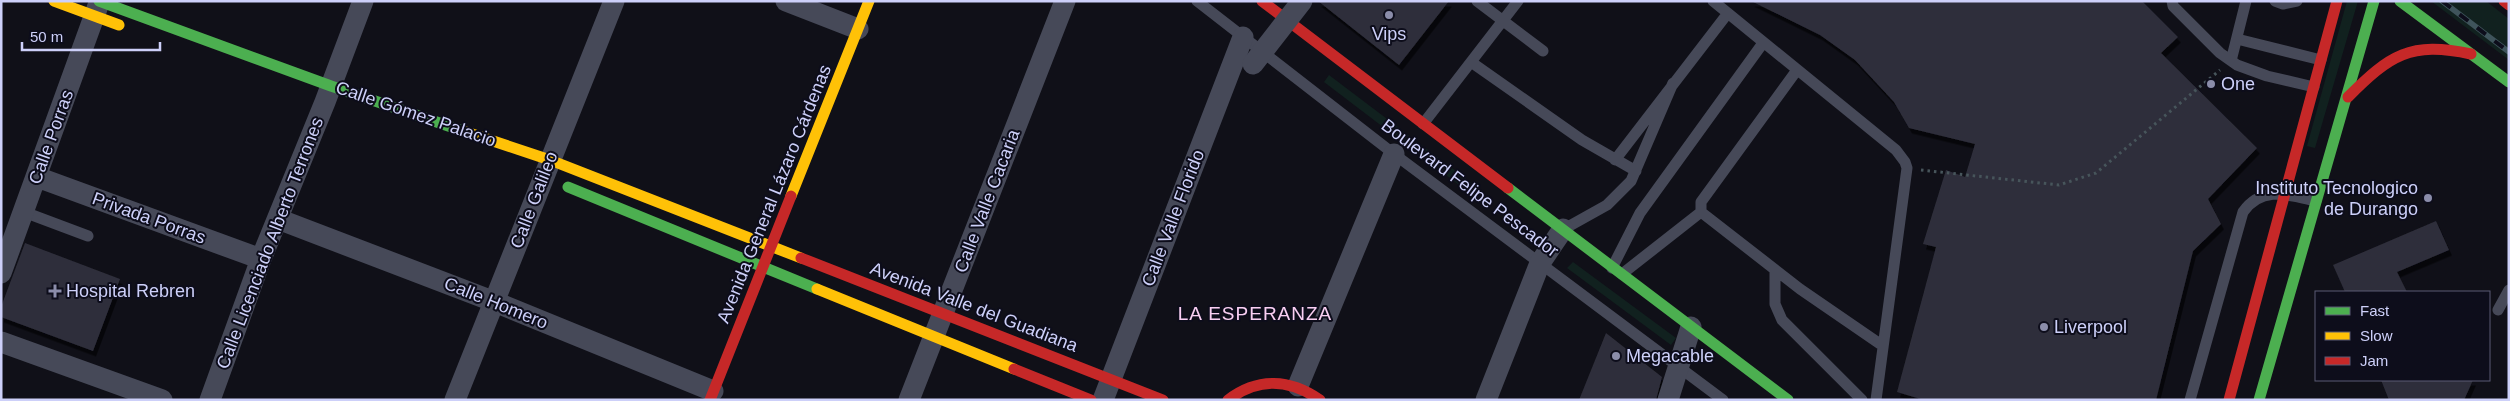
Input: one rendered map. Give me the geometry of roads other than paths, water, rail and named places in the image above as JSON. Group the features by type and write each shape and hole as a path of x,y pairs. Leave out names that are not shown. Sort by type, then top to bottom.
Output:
{"main road":[{"name":"Calle Gómez Palacio","path":"54,1 98,5 327,98 548,175 773,247"},
{"name":"Avenida General Lázaro Cárdenas","path":"712,396 773,247 869,1"},
{"name":"Boulevard Felipe Pescador","path":"1262,1 1788,400"},
{"path":"2229,400 2337,1"},
{"path":"2259,400 2348,97 2374,1"},
{"path":"2400,1 2509,82"},
{"path":"2504,1 2509,5"},
{"name":"Calle Gómez Palacio","path":"98,5 132,30"},
{"path":"2348,97 2371,73 2388,60 2406,52 2425,47 2447,47 2471,54"},
{"name":"Calle Gómez Palacio","path":"548,175 764,268"},
{"name":"Avenida Valle del Guadiana","path":"773,247 1163,400"},
{"path":"764,268 1091,400"},
{"path":"1228,400 1235,393 1255,384 1276,382 1298,386 1320,400"}],"street":[{"name":"Calle Licenciado Alberto Terrones","path":"210,400 261,259 327,98 363,1"},
{"name":"Calle Galileo","path":"455,400 548,175 614,1"},
{"path":"786,1 858,29"},
{"name":"Calle Valle Cacaria","path":"909,400 1065,1"},
{"path":"1253,64 1302,1"},
{"name":"Calle Porras","path":"1,273 98,5"},
{"name":"Calle Valle Florido","path":"1103,400 1243,37"},
{"path":"1298,386 1394,154"},
{"name":"Privada Porras","path":"37,177 261,259"},
{"name":"Calle Homero","path":"278,219 494,302 712,396"},
{"path":"1486,400 1540,263 1563,229"},
{"path":"1668,400 1691,327"},
{"path":"1,342 162,400"}],"lane":[{"name":"Boulevard Felipe Pescador","path":"1197,1 1394,154 1723,400"},
{"path":"1280,1 1280,15"},
{"path":"1477,1 1543,51"},
{"path":"1423,124 1518,1"},
{"path":"1713,1 1896,150 1905,162 1907,168 1876,400"},
{"path":"2172,1 2173,6 2231,61 2267,76 2314,86"},
{"path":"2231,61 2246,1"},
{"path":"2275,1 2283,4 2297,1"},
{"path":"1615,160 1673,82 1728,13"},
{"path":"2236,39 2321,60"},
{"path":"1617,271 1640,213 1764,42"},
{"path":"1471,62 1582,140 1636,171"},
{"path":"1617,271 1701,207 1797,70"},
{"path":"1563,229 1607,205 1631,181 1673,82"},
{"path":"2190,400 2243,212 2250,203 2263,196 2286,195 2316,201"},
{"path":"1701,207 1775,271 1883,346"},
{"path":"24,212 88,236"},
{"path":"1775,271 1775,304 1782,320 1862,400"},
{"path":"2498,310 2509,290"}],"railway":[{"path":"2442,1 2509,52"}],"place":[{"name":"Vips","path":"1389,15"},
{"name":"One","path":"2211,84"},
{"name":"Instituto Tecnologico de Durango","path":"2428,198"},
{"name":"Hospital Rebren","path":"55,291"},
{"name":"Liverpool","path":"2044,327"},
{"name":"Megacable","path":"1616,356"}],"district":[{"name":"LA ESPERANZA","path":"1255,313"}]}
